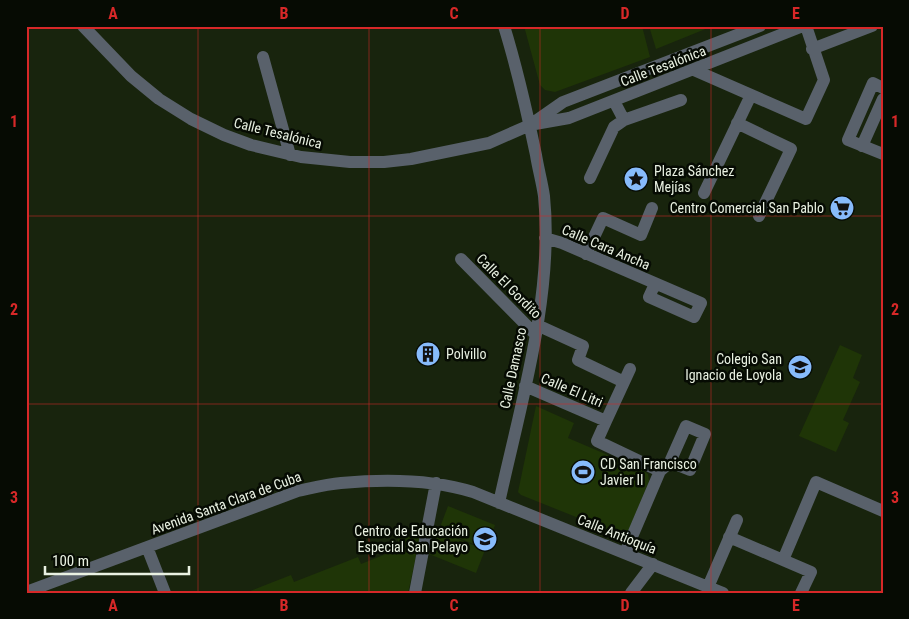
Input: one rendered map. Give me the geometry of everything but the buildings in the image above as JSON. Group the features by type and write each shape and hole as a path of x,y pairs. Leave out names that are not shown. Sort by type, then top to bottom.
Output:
{"street":[{"name":"Calle Tesalónica","path":"83,26 131,76 159,99 224,135 251,145 290,155 350,162 384,162 412,159 489,143 530,125 563,102 760,26"},
{"name":"Calle Damasco","path":"500,503 536,329 542,290 545,238 544,195 530,125 504,26"},
{"name":"Calle Tesalónica","path":"530,125 569,118 804,26"},
{"path":"694,70 806,119 824,80 804,26"},
{"path":"812,49 872,26"},
{"path":"264,57 290,155"},
{"path":"883,88 873,83 848,140 883,154"},
{"path":"704,193 751,95"},
{"path":"862,146 883,99"},
{"path":"614,100 624,120"},
{"path":"590,178 614,126 624,120 681,100"},
{"path":"737,124 791,149 759,216"},
{"path":"586,254 603,218 641,235 652,208"},
{"name":"Calle Cara Ancha","path":"545,238 562,243 655,284"},
{"name":"Calle El Gordito","path":"461,259 536,329"},
{"path":"536,329 583,346 578,360 624,382"},
{"path":"606,421 630,368"},
{"name":"Calle El Litri","path":"525,386 606,421 597,441 660,471"},
{"path":"625,553 660,471 670,462"},
{"name":"Avenida Santa Clara de Cuba","path":"26,592 298,491 340,483 386,481 436,483 453,486 500,503"},
{"path":"783,560 816,482 883,511"},
{"path":"414,593 436,483"},
{"name":"Calle Antioquía","path":"500,503 724,593"},
{"path":"708,586 737,520"},
{"path":"729,537 811,572 801,593"},
{"path":"147,547 165,593"},
{"path":"631,593 653,564"}],"green space":[{"path":"524,26 642,26 650,57 555,92 545,90 540,85"},
{"path":"649,26 713,26 656,49"},
{"path":"840,345 862,355 853,378 860,382 843,420 849,423 836,452 799,436"},
{"name":"CD San Francisco Javier II","path":"536,406 574,423 568,438 643,470 648,474 649,481 626,537 521,495 518,492"},
{"path":"448,506 495,525 486,549 439,530"},
{"path":"439,531 485,550 476,573 429,554"},
{"path":"395,532 421,533 408,593 245,593 291,575 294,582 358,557 361,564 401,548"}],"place":[{"name":"Plaza Sánchez Mejías","path":"636,179"},
{"name":"Centro Comercial San Pablo","path":"842,208"},
{"name":"Polvillo","path":"428,354"},
{"name":"Colegio San Ignacio de Loyola","path":"800,367"},
{"name":"CD San Francisco Javier II","path":"583,472"},
{"name":"Centro de Educación Especial San Pelayo","path":"485,539"}]}
